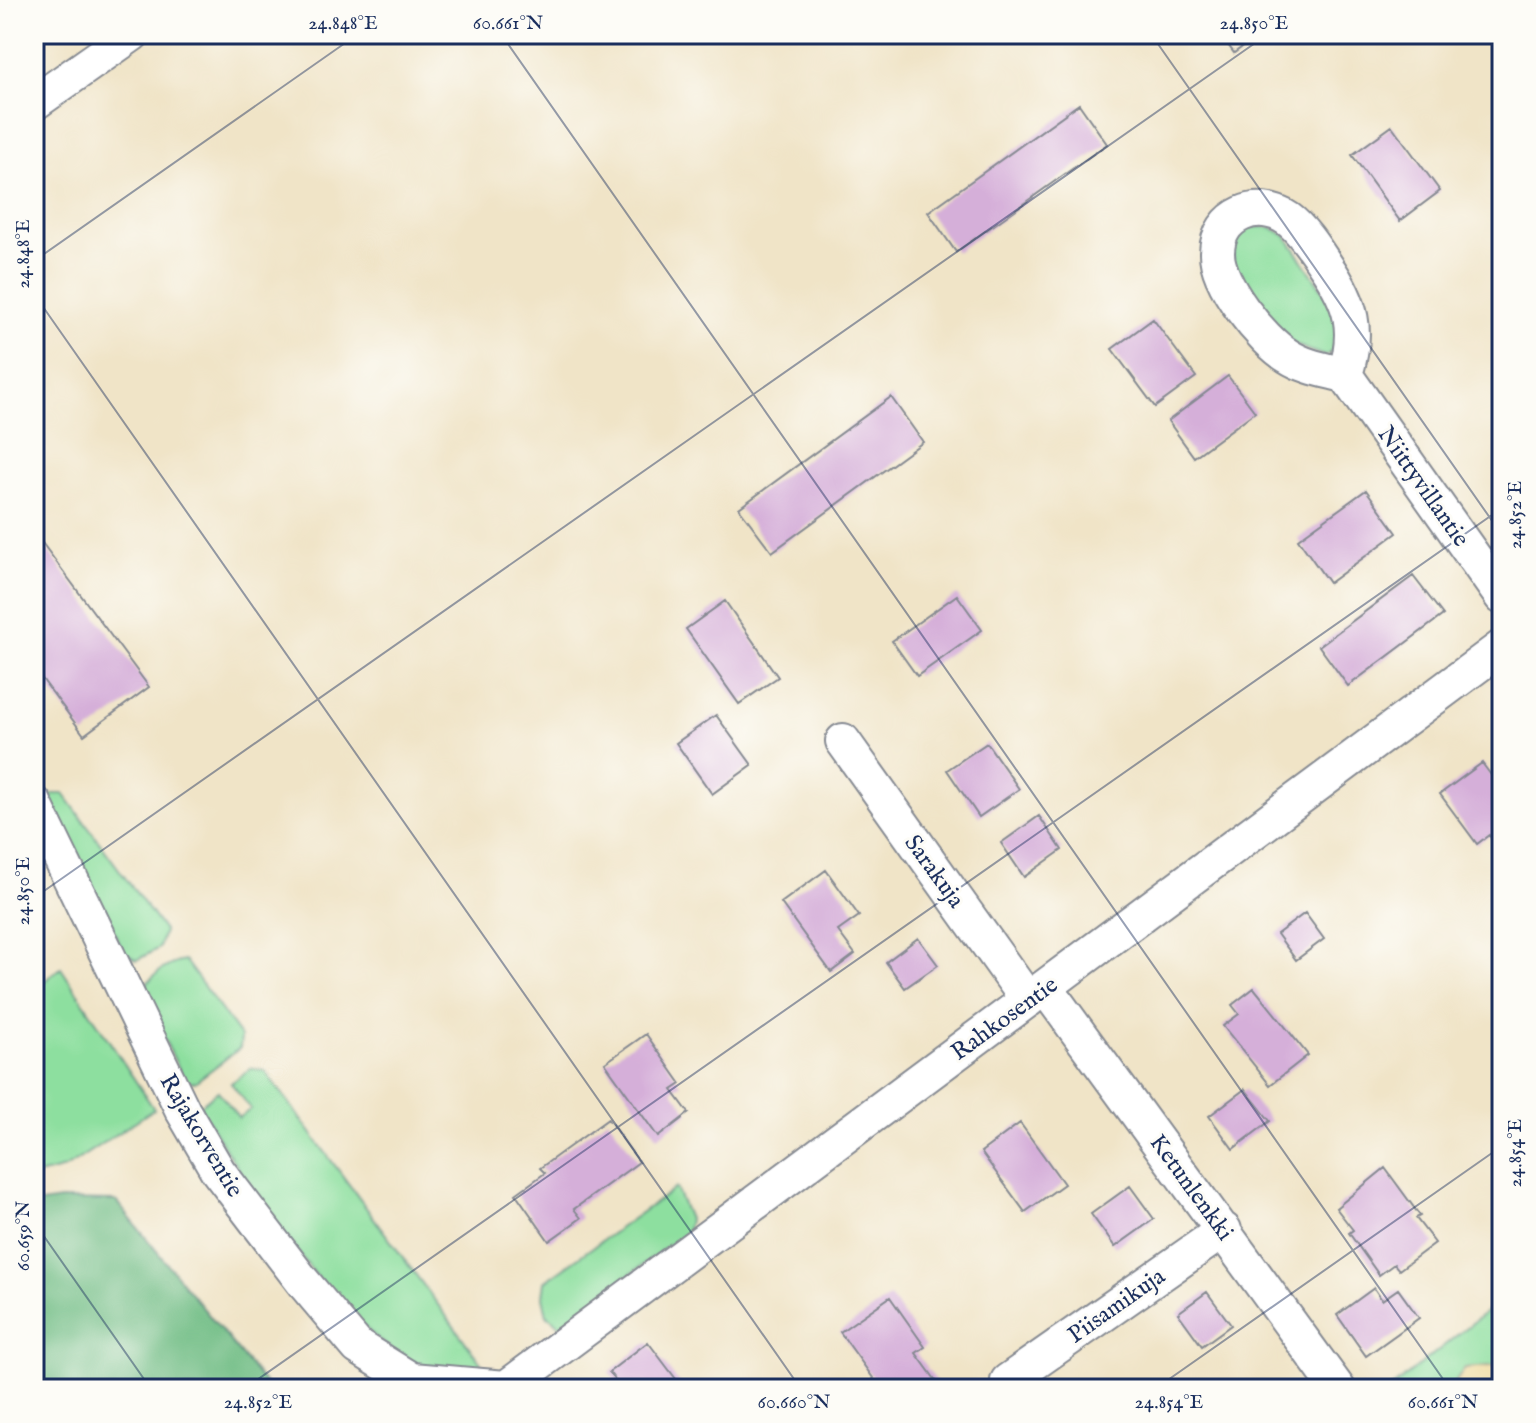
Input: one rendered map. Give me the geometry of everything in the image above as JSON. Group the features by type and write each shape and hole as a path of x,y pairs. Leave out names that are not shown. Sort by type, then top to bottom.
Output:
{"street":[{"path":"34,103 132,34"},
{"path":"1244,211 1275,213 1289,220 1314,247 1334,277 1352,315 1354,347 1345,375 1308,365 1286,355 1240,305 1221,274 1217,253 1220,235 1228,221 1244,211"},
{"name":"Niittyvillantie","path":"1345,375 1502,597"},
{"name":"Rahkosentie","path":"506,1388 1501,650"},
{"name":"Sarakuja","path":"843,741 1036,993"},
{"name":"Rajakorventie","path":"34,803 183,1111 218,1171 303,1282 358,1347 411,1380 506,1388"},
{"name":"Ketunlenkki","path":"1036,993 1224,1230 1338,1389"},
{"name":"Piisamikuja","path":"1008,1381 1224,1230"}],"green space":[{"path":"1243,227 1271,227 1286,236 1337,311 1335,351 1324,356 1290,343 1232,269 1234,237"},
{"path":"49,794 64,794 164,931 159,948 137,960 124,953"},
{"path":"185,961 241,1037 240,1048 195,1082 185,1081 142,995 158,972"},
{"path":"61,968 154,1109 65,1168 34,1176 34,989"},
{"path":"252,1068 265,1071 481,1363 478,1368 420,1364 384,1344 324,1284 265,1209 199,1106 218,1091 239,1118 251,1109 231,1083"},
{"path":"676,1188 689,1219 687,1232 561,1326 547,1315 543,1297 545,1281"},
{"path":"60,1200 116,1201 269,1389 34,1389 34,1204"},
{"path":"1502,1299 1502,1389 1390,1389"}],"sand":[{"path":"1502,1365 1502,1389 1451,1389 1465,1368"}],"building":[{"path":"1220,34 1260,34 1234,53"},
{"path":"1079,104 1107,144 956,252 928,212"},
{"path":"1392,126 1440,191 1400,221 1352,155"},
{"path":"1153,319 1196,377 1155,407 1112,349"},
{"path":"1228,376 1255,412 1194,457 1168,421"},
{"path":"891,397 923,442 772,552 739,508"},
{"path":"1366,490 1397,533 1329,583 1298,539"},
{"path":"34,532 149,687 84,735 34,668"},
{"path":"1413,576 1443,615 1348,686 1319,646"},
{"path":"957,595 982,630 917,676 892,641"},
{"path":"725,601 778,677 739,704 686,629"},
{"path":"716,715 752,765 712,794 676,743"},
{"path":"987,743 1019,789 979,817 947,770"},
{"path":"1482,763 1502,790 1502,853 1489,835 1477,844 1440,794"},
{"path":"1039,816 1062,850 1024,877 1001,843"},
{"path":"826,870 859,916 838,931 855,954 831,972 781,903"},
{"path":"1305,913 1324,939 1296,960 1277,934"},
{"path":"918,938 938,965 905,988 886,962"},
{"path":"1254,988 1308,1055 1270,1085 1223,1026 1239,1014 1232,1005"},
{"path":"646,1034 681,1084 672,1090 689,1113 658,1137 605,1063"},
{"path":"1245,1089 1270,1121 1233,1149 1209,1116"},
{"path":"608,1119 639,1162 574,1209 581,1218 549,1241 516,1194 545,1173 540,1168"},
{"path":"1020,1123 1064,1184 1025,1212 981,1152"},
{"path":"1385,1168 1420,1216 1416,1218 1435,1243 1399,1270 1394,1264 1379,1275 1349,1233 1353,1230 1336,1208"},
{"path":"1130,1186 1154,1219 1115,1247 1091,1214"},
{"path":"1374,1288 1382,1300 1398,1289 1419,1318 1366,1356 1337,1315"},
{"path":"1207,1292 1231,1325 1202,1346 1178,1313"},
{"path":"890,1297 925,1347 916,1353 942,1389 881,1389 840,1332"},
{"path":"648,1342 679,1383 671,1389 622,1389 609,1372"}]}
